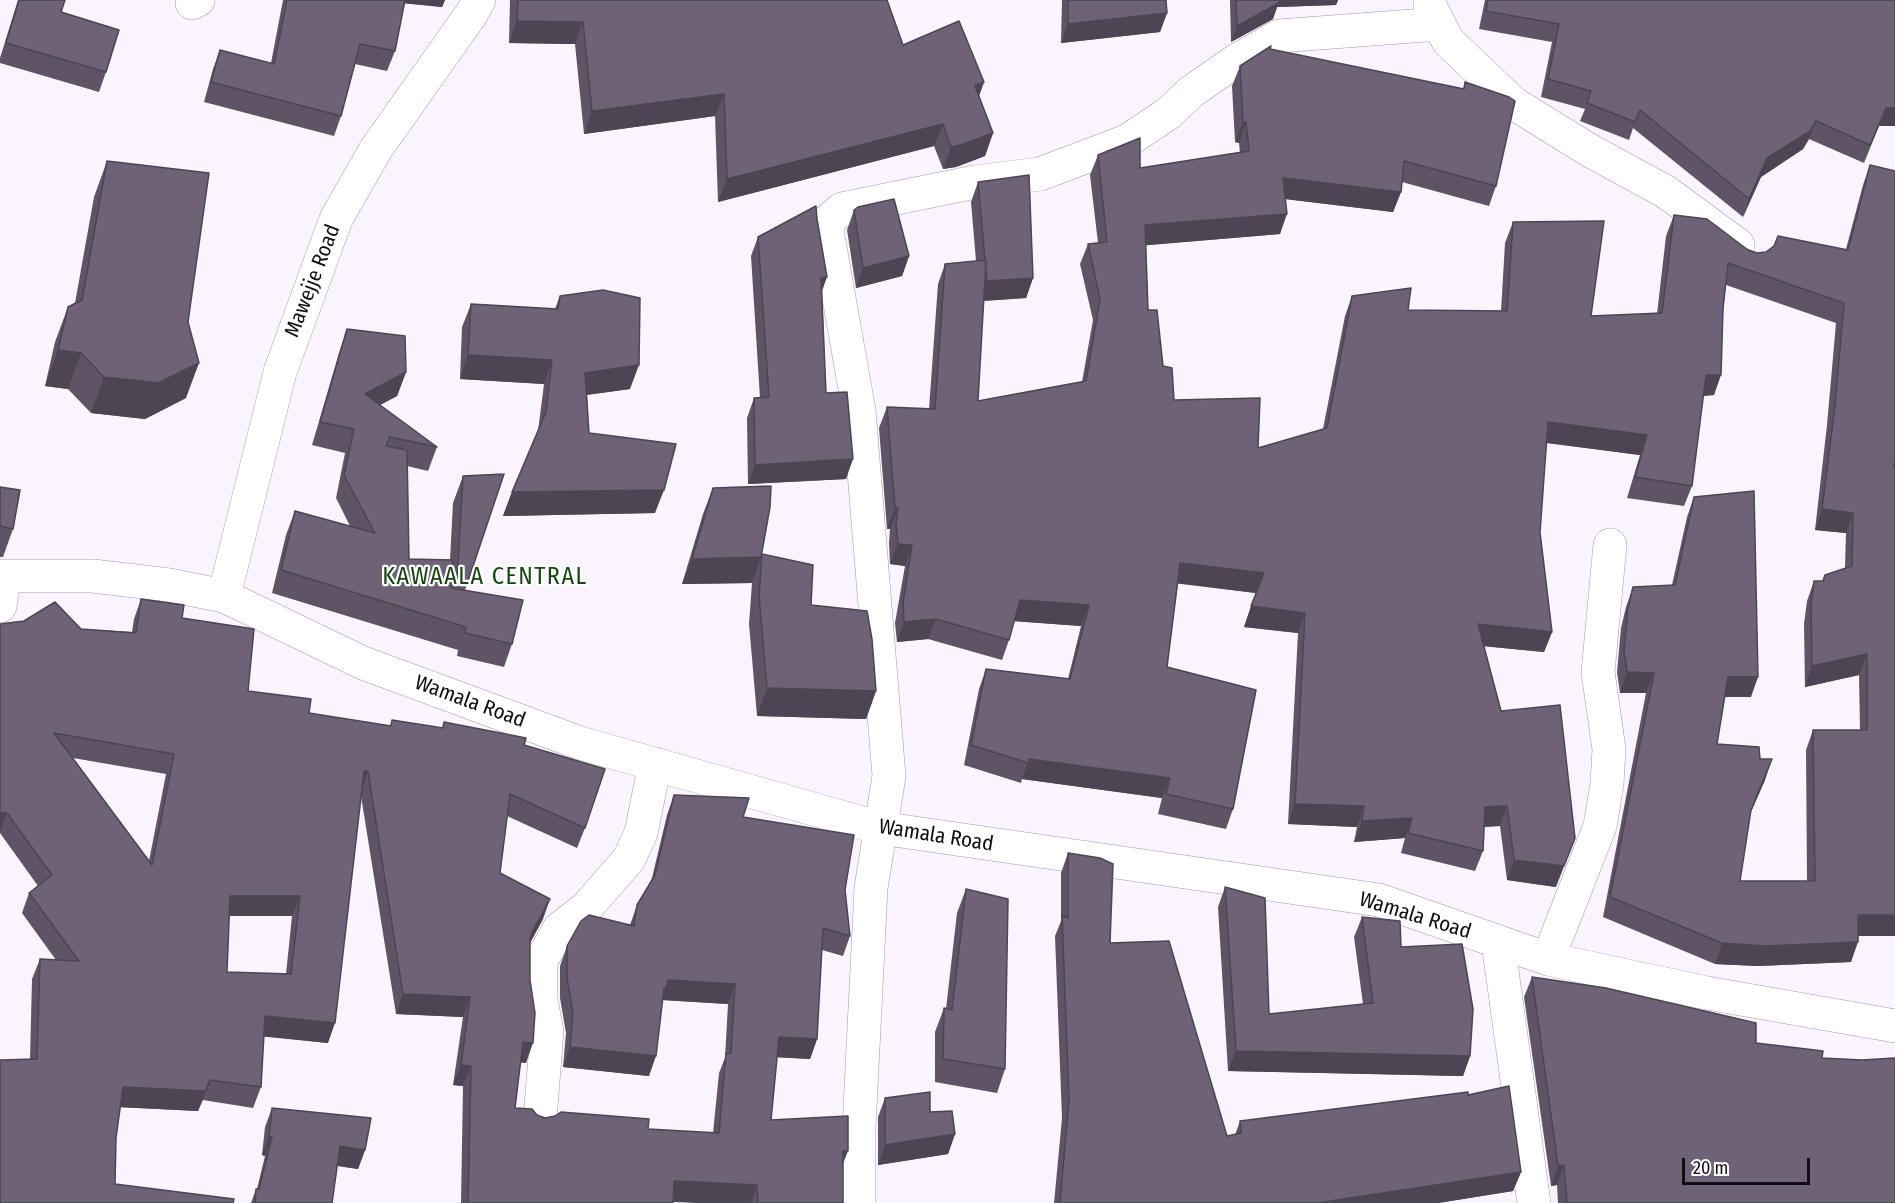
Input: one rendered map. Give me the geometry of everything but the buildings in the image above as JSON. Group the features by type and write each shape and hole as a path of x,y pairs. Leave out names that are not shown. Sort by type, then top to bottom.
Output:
{"street":[{"name":"Mawejje Road","path":"224,596 280,372 336,219 376,149 479,0"},
{"path":"859,1203 859,1128 871,888 889,776 859,411 828,236 828,221 842,209 975,182 1040,174 1127,141 1169,113 1191,92 1234,62 1279,36 1435,12 1448,41 1513,104 1589,150 1666,192 1752,255"},
{"path":"1548,959 1600,826 1607,784 1609,749 1598,672 1610,544"},
{"name":"Wamala Road","path":"1,586 93,576 169,585 224,596 363,663 580,743 880,828 1379,900 1548,959 1707,993 1895,1026"},
{"path":"540,1119 547,1032 541,1000 541,961 559,929 586,908 629,859 641,833 655,764"},
{"path":"1498,942 1534,1203"}],"district":[{"name":"KAWAALA CENTRAL","path":"485,577"}]}
